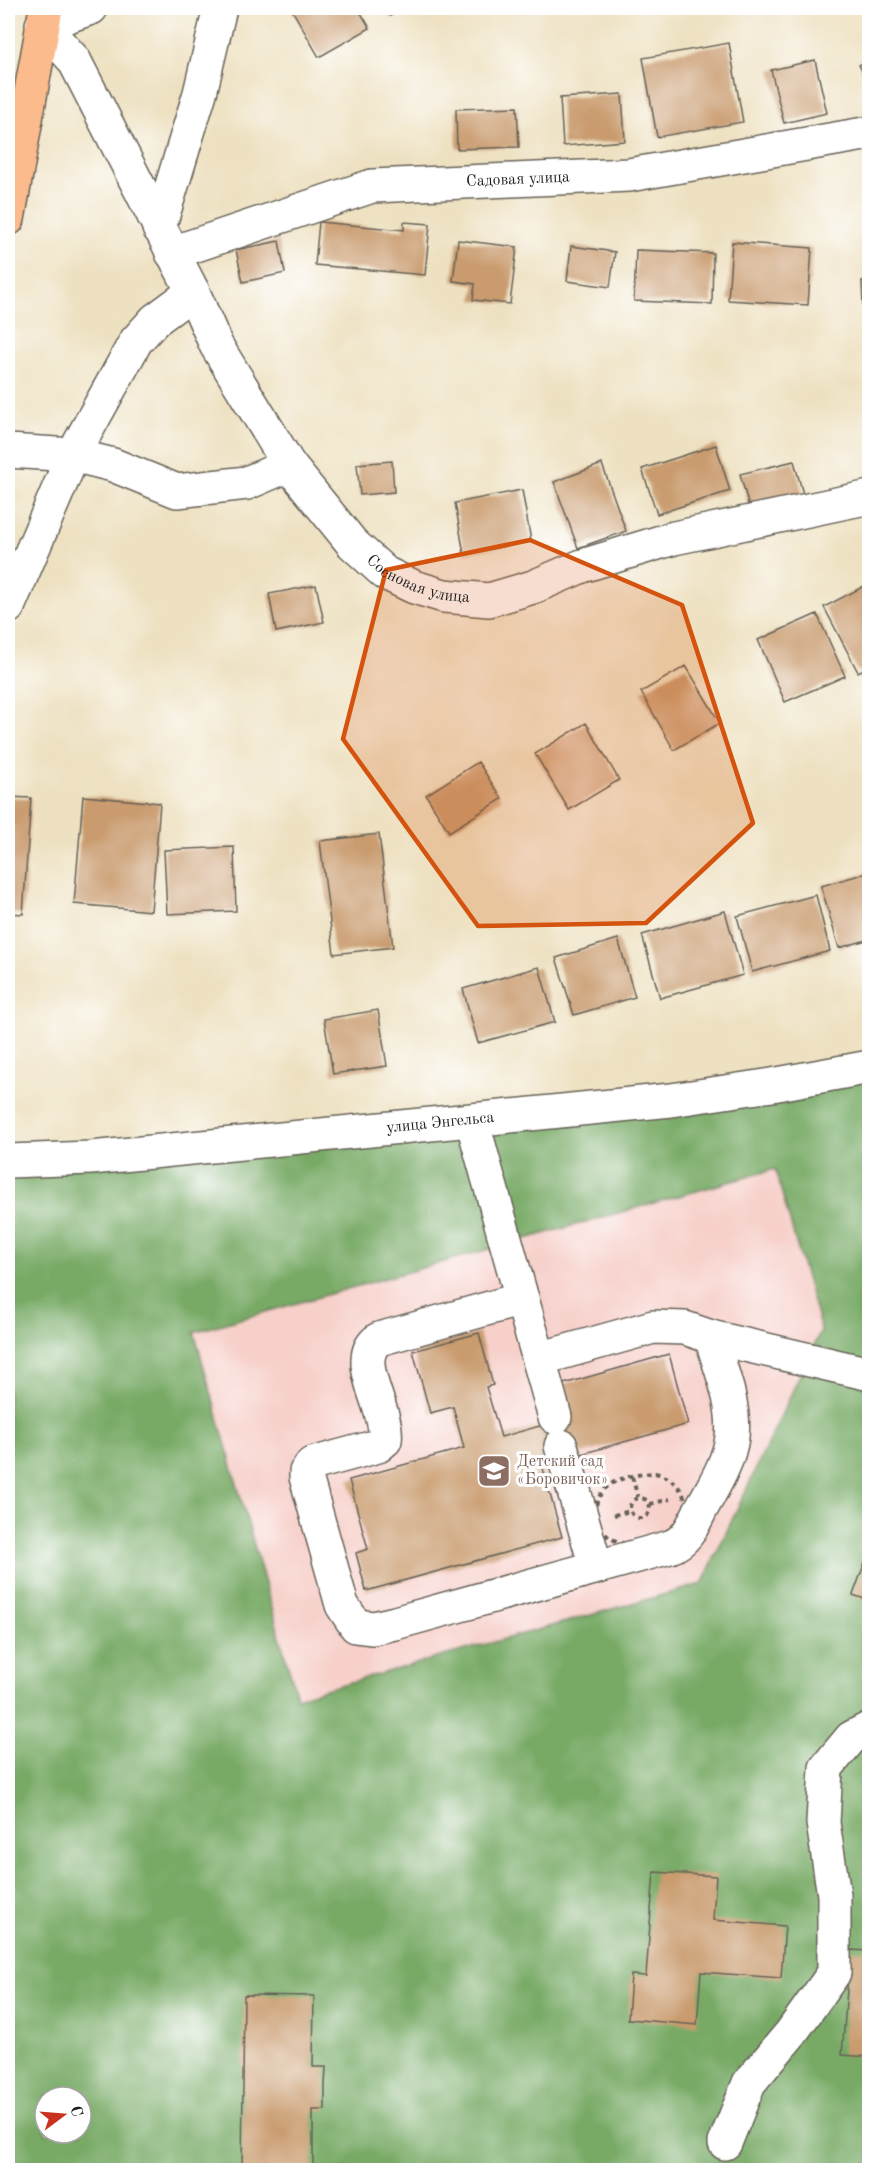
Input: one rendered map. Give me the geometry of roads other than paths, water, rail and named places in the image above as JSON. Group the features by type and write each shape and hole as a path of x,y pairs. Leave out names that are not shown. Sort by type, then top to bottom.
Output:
{"main road":[{"path":"8,219 44,16"}],"street":[{"path":"44,16 91,8"},
{"path":"165,240 220,8"},
{"name":"Сосновая улица","path":"44,16 74,60 193,292 216,345 289,465 352,543 385,573 414,587 444,597 489,600 533,587 582,566 674,538 870,497"},
{"name":"Садовая улица","path":"165,240 372,186 629,175 870,133"},
{"path":"8,607 73,455 136,341 155,320 193,292"},
{"path":"8,450 73,455 112,465 177,491 247,483 289,465"},
{"name":"улица Энгельса","path":"8,1161 103,1157 671,1100 870,1067"},
{"path":"472,1120 596,1567"},
{"path":"522,1299 379,1339 374,1343 368,1352 367,1363 383,1421 385,1440 378,1446 312,1464 306,1472 342,1605 357,1626 366,1628 395,1623 679,1544 685,1538 719,1476 732,1439 733,1422 711,1337"},
{"path":"539,1359 653,1327 685,1328 711,1337 870,1374"},
{"path":"725,2143 749,2082 791,2033 834,1973 834,1895 823,1823 826,1768 851,1738 870,1728"}],"place":[{"name":"Детский сад «Боровичок»","path":"494,1471"}]}
